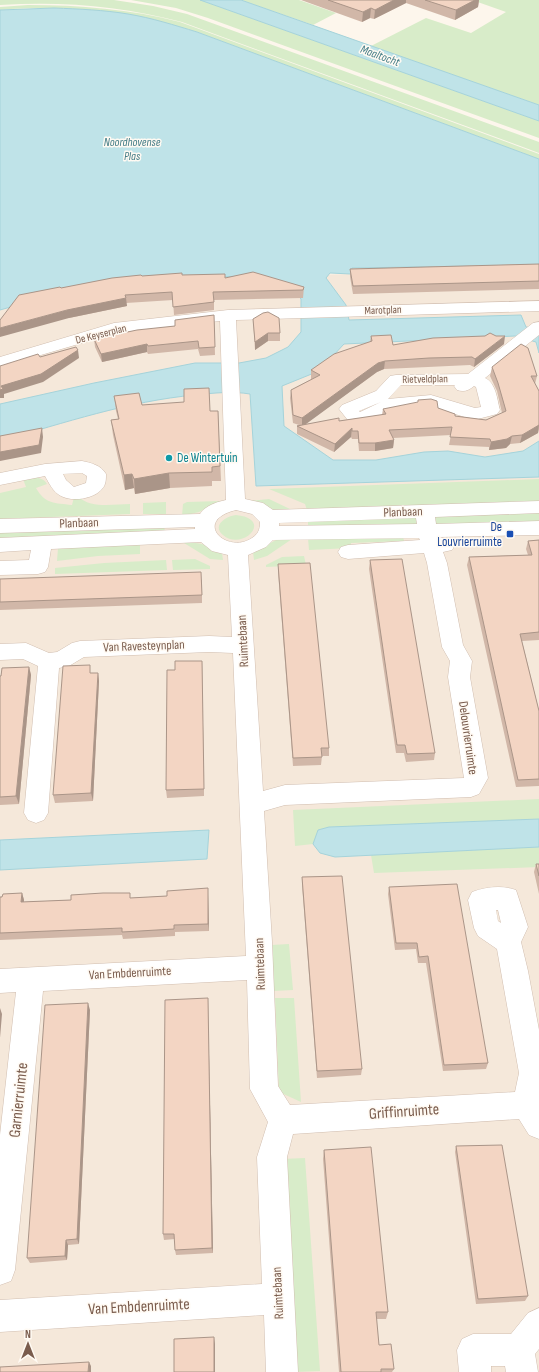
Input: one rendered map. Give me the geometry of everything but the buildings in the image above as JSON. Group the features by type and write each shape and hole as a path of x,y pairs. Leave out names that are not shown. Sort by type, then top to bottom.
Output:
{"street":[{"name":"Marotplan","path":"228,315 293,312 538,308"},
{"path":"228,315 236,504"},
{"name":"De Keyserplan","path":"0,362 114,328 228,315"},
{"name":"Rietveldplan","path":"431,400 454,392 474,379 539,327"},
{"name":"Rietveldplan","path":"474,379 484,384 491,410 474,414 431,400 388,399 396,380 474,379"},
{"path":"0,479 37,471 52,470"},
{"path":"236,504 254,507 262,511 268,525 266,538 254,546 238,550 215,544 206,528 209,515 221,507 236,504"},
{"name":"Planbaan","path":"428,530 539,507"},
{"name":"Planbaan","path":"268,525 428,530 539,528"},
{"name":"Planbaan","path":"0,526 206,528"},
{"name":"Planbaan","path":"0,545 42,544 206,528"},
{"path":"348,552 428,530 498,541"},
{"name":"Delouvrierruimte","path":"252,804 286,795 471,787 476,778 459,677 462,667 460,654 453,647 437,563 428,530"},
{"path":"0,568 38,567 42,544"},
{"name":"Ruimtebaan","path":"238,550 260,967 264,1090 283,1120 272,1157 282,1372"},
{"name":"Van Ravesteynplan","path":"49,660 61,660 80,648 209,644 243,646"},
{"path":"0,652 26,651 41,660 49,660 36,813"},
{"name":"Griffinruimte","path":"283,1120 532,1115 533,1073 515,971 508,942"},
{"name":"Van Embdenruimte","path":"0,980 260,967"},
{"name":"Garnierruimte","path":"0,1270 31,979"},
{"name":"Van Embdenruimte","path":"0,1316 278,1299"},
{"path":"476,1372 473,1350 520,1361 539,1324"}],"shaded area":[{"path":"539,265 539,1372 0,1372 0,310 21,304 176,278 351,274 352,268"}],"green space":[{"path":"0,0 114,0 153,6 187,14 539,142 539,153 182,22 137,12 92,6 69,4 0,5"},
{"path":"131,0 200,0 539,121 539,138 208,18 176,8"},
{"path":"241,0 299,0 336,13 313,25"},
{"path":"472,0 539,0 539,105 371,46 426,18 471,33 506,12"},
{"path":"28,5 67,6 124,11 180,22 539,154 539,159 197,32 172,25 148,19 100,11 51,8 0,10 0,7"},
{"path":"32,477 46,482 47,484 36,488 43,497 51,502 72,505 74,497 79,497 84,501 96,504 130,504 130,514 0,519 0,493 26,487 23,479"},
{"path":"539,479 539,502 307,510 305,504 269,489"},
{"path":"269,499 290,509 291,512 277,511 249,501"},
{"path":"221,501 199,512 182,516 183,504 187,502"},
{"path":"166,502 166,514 143,514 143,503"},
{"path":"539,511 539,522 435,525 433,518 438,514"},
{"path":"236,515 247,518 253,522 254,528 246,537 239,540 231,539 223,535 219,528 219,525 225,519"},
{"path":"411,515 417,519 418,527 308,528 308,520"},
{"path":"164,525 165,532 0,539 0,529"},
{"path":"403,536 404,541 351,543 351,548 309,550 308,538"},
{"path":"278,539 292,539 267,556 254,560 253,552"},
{"path":"183,541 202,544 222,553 223,560 210,559"},
{"path":"140,545 140,554 98,556 57,561 58,548"},
{"path":"304,556 306,565 266,567 266,565 282,557"},
{"path":"195,559 210,566 210,569 173,570 172,560"},
{"path":"166,560 167,570 55,574 55,568 104,563"},
{"path":"539,799 539,819 329,827 318,830 313,844 295,846 293,810"},
{"path":"539,847 539,867 374,873 371,855"},
{"path":"289,944 293,990 273,991 271,945"},
{"path":"275,998 294,998 301,1102 279,1092"},
{"path":"305,1158 320,1371 295,1372 282,1159"}],"water":[{"name":"Maaltocht","path":"200,0 241,0 539,105 539,121"},
{"name":"Noordhovense Plas","path":"54,8 128,14 197,32 539,159 539,265 352,268 351,274 330,273 326,278 346,305 349,320 521,315 526,327 539,329 539,353 536,342 515,336 344,344 319,371 282,386 284,426 333,460 376,460 424,452 448,451 485,457 523,451 539,441 539,477 256,486 250,394 236,393 216,393 170,398 121,407 0,441 0,404 94,383 195,363 239,363 266,358 288,347 301,332 301,299 294,291 254,276 176,278 21,304 0,310 0,10"},
{"path":"539,819 539,847 335,857 320,853 313,844 318,830 329,827"},
{"path":"209,830 207,859 0,870 0,840"}],"place":[{"name":"De Wintertuin","path":"169,458"},
{"name":"De Louvrierruimte","path":"510,534"}]}
